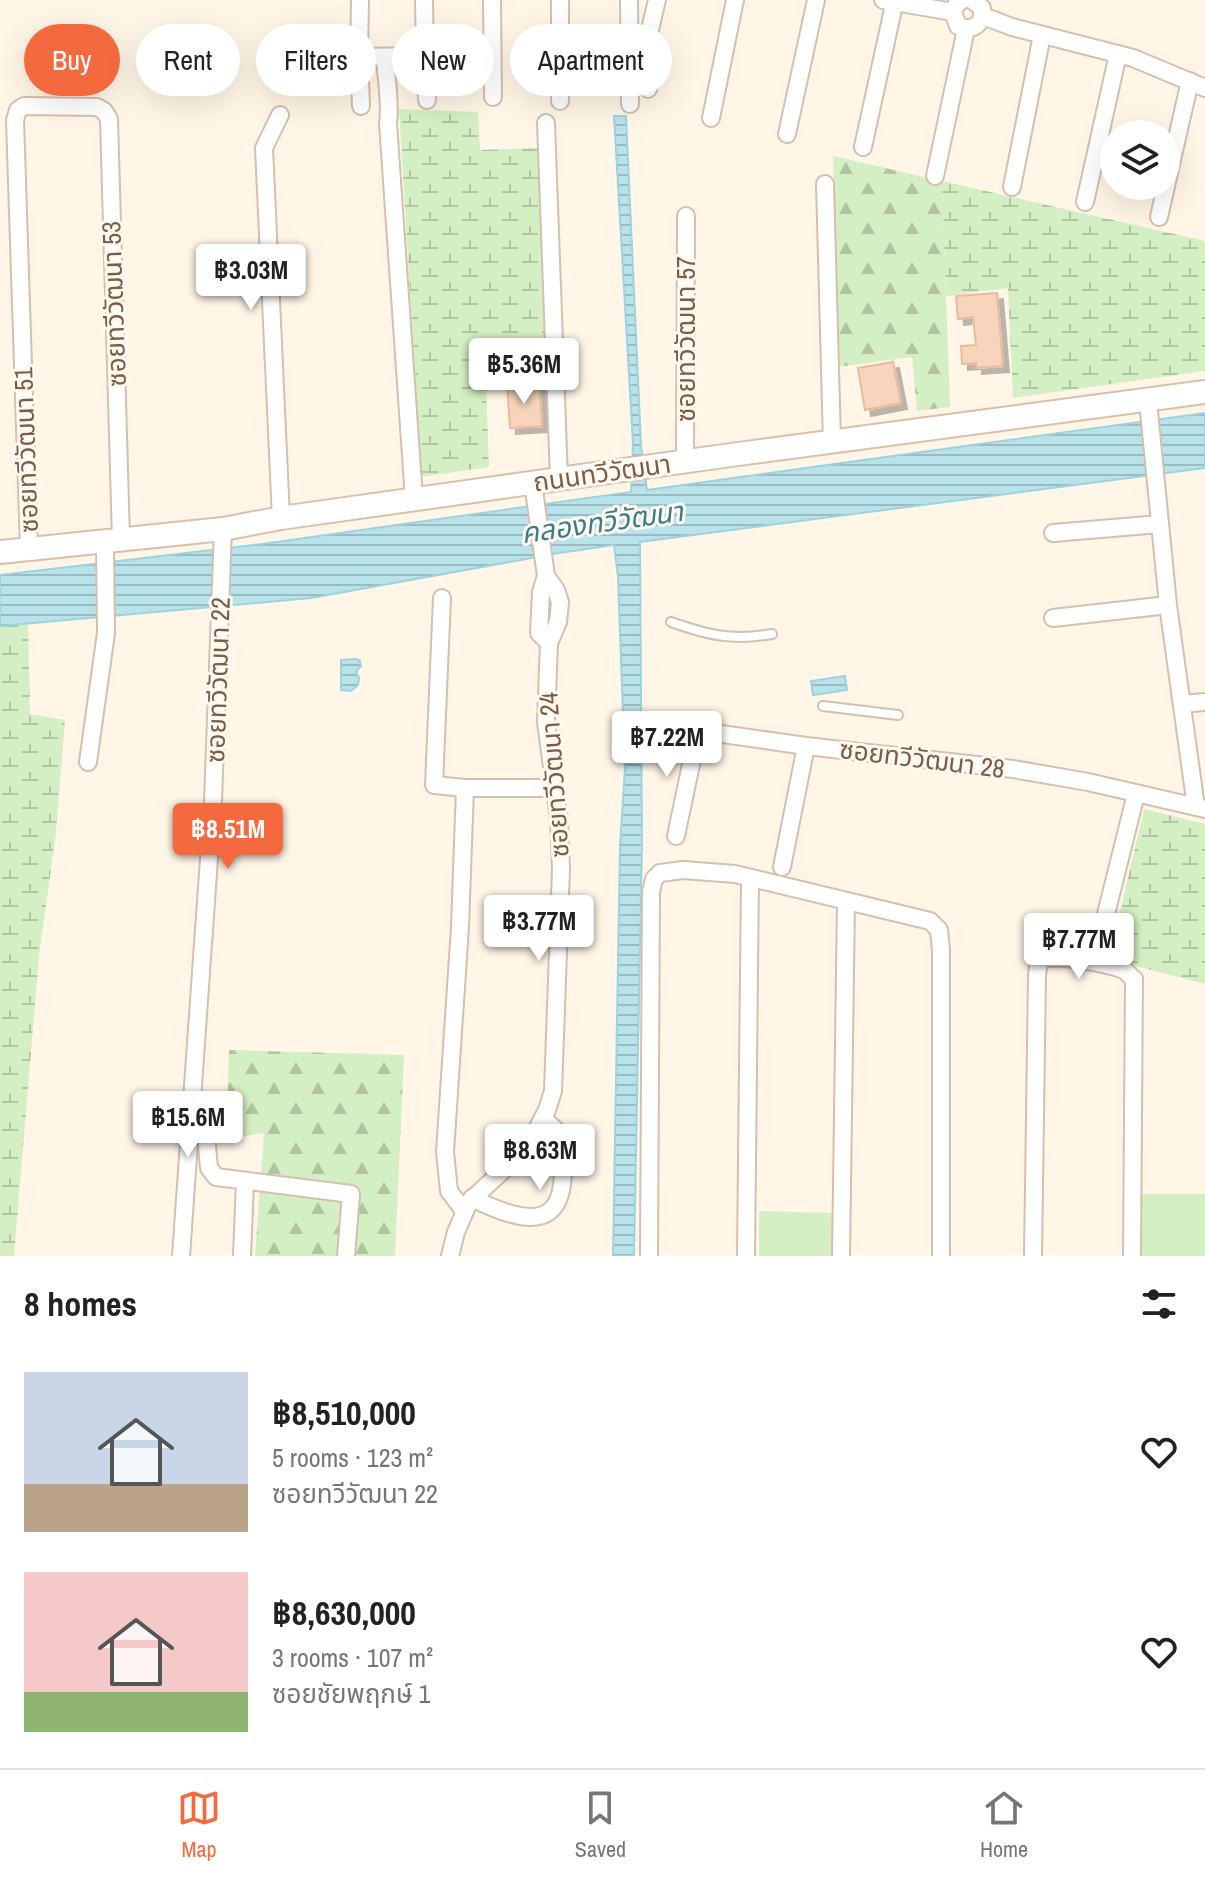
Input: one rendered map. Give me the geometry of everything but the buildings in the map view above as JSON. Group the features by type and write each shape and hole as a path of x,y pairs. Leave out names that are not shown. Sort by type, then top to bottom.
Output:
{"main road":[{"name":"ถนนทวีวัฒนา","path":"0,552 223,539 281,518 1205,392"}],"street":[{"path":"360,0 360,24"},
{"path":"424,0 424,24"},
{"path":"492,0 493,97"},
{"path":"560,0 560,101"},
{"path":"629,0 630,104"},
{"path":"651,24 657,0"},
{"path":"711,118 735,0"},
{"path":"787,134 816,0"},
{"path":"863,147 891,1 958,6 958,26 966,29 974,28 983,16 982,8 972,0"},
{"path":"983,16 1118,54 1198,84 1180,141"},
{"path":"935,176 966,29"},
{"path":"1012,187 1042,35"},
{"path":"1085,202 1118,54"},
{"path":"376,57 392,57"},
{"path":"385,57 386,96 382,109 388,123 414,499"},
{"path":"361,96 361,106"},
{"path":"427,96 427,100"},
{"name":"ซอยทวีวัฒนา 51","path":"29,549 15,120 18,110 24,106 63,106"},
{"name":"ซอยทวีวัฒนา 53","path":"63,106 97,107 109,119 111,547 106,633 88,762"},
{"path":"280,115 264,148 281,518"},
{"path":"546,123 559,479"},
{"path":"825,184 832,442"},
{"path":"1159,217 1163,200"},
{"name":"ซอยทวีวัฒนา 57","path":"685,461 686,216"},
{"name":"ซอยทวีวัฒนา 28","path":"645,723 806,746 1013,769 1201,808 1168,605 1148,401"},
{"name":"ซอยทวีวัฒนา 24","path":"468,1204 527,1148 543,1118 553,1091 556,1071 561,868 546,722 549,643 539,633 545,569 533,483"},
{"path":"1053,533 1160,524"},
{"name":"ซอยทวีวัฒนา 22","path":"181,1256 213,802 223,539"},
{"path":"442,598 434,785 554,788"},
{"path":"1053,618 1168,605"},
{"path":"1182,704 1205,702"},
{"path":"676,836 698,731"},
{"path":"782,867 806,746"},
{"path":"465,788 460,927 445,1152 449,1191 468,1204 500,1212 533,1219 547,1214 557,1204 562,1187 560,1134 543,1118"},
{"path":"1099,942 1136,794"},
{"path":"649,1256 651,892 654,879 660,873 683,870 750,878 930,921 939,930 941,1256"},
{"path":"746,1256 750,878"},
{"path":"841,1256 846,901"},
{"path":"1033,1256 1037,975 1039,961 1046,956 1059,956 1125,971 1134,979 1132,1256"},
{"path":"191,1118 205,1124 211,1173 216,1177 351,1194 346,1256"},
{"path":"242,1256 245,1183"},
{"path":"450,1256 468,1204"}],"lane":[{"path":"671,622 720,637 744,639 772,634"},
{"path":"823,706 898,715"}],"green space":[{"path":"399,109 478,112 480,150 538,148 547,379 486,383 489,467 421,477"},
{"path":"833,156 942,181 950,407 917,411 912,357 838,367"},
{"path":"942,181 1205,241 1205,371 1013,398 1008,288 946,296"},
{"path":"28,623 30,714 65,720 56,833 39,956 14,1256 0,1256 0,626"},
{"path":"1144,809 1205,824 1205,984 1109,959"},
{"path":"229,1050 404,1055 395,1256 255,1256 264,1133 226,1139"},
{"path":"1141,1194 1205,1194 1205,1256 1141,1256"},
{"path":"759,1211 833,1213 833,1256 759,1256"}],"water":[{"name":"คลองทวีวัฒนา","path":"614,116 626,116 641,445 647,490 1205,413 1205,468 640,542 642,843 634,1256 613,1256 620,846 625,768 618,577 614,545 311,598 0,626 0,575 262,544 631,492 633,443"},
{"path":"356,659 361,666 356,672 358,685 351,691 341,690 341,660"},
{"path":"845,676 847,690 813,695 811,681"}]}
